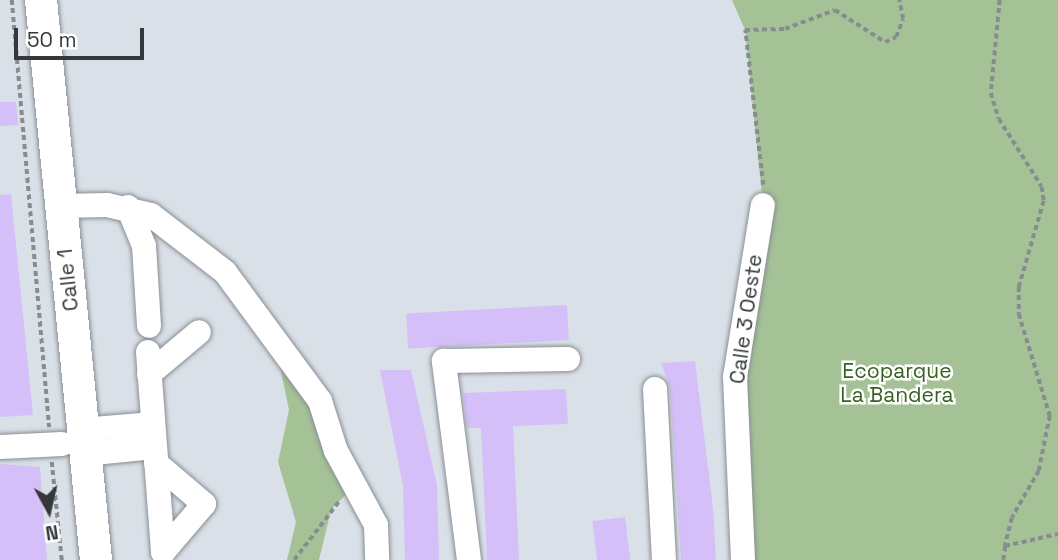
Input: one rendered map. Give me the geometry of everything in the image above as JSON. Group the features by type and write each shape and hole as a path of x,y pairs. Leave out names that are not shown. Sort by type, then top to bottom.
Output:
{"main road":[{"name":"Calle 1","path":"23,0 69,443 96,560"},
{"name":"Calle 1","path":"41,0 61,206 75,560"}],"street":[{"name":"Calle 3 Oeste","path":"743,560 735,377 763,205"},
{"path":"61,206 128,207 173,229 225,272 290,354 320,401 337,451 376,525 377,560"},
{"path":"128,207 144,246 149,326"},
{"path":"0,447 69,443 154,445 149,363 199,332"},
{"path":"469,560 461,458 444,361 568,359"},
{"path":"655,389 664,560"}],"path":[{"path":"12,0 69,443 62,560"},
{"path":"763,205 744,30 785,29 835,10 885,41 896,37 903,19 899,0"},
{"path":"1000,0 991,93 999,119 1042,187 1044,201 1018,287 1019,314 1050,416 1039,471 1012,518 1003,560"},
{"path":"294,560 331,510"},
{"path":"1004,546 1058,534"}],"green space":[{"name":"Ecoparque La Bandera","path":"732,0 1058,0 1058,560 743,560 735,377 763,205 745,30"},
{"path":"275,343 354,486 331,510 319,560 287,560 296,522 278,462 289,410"}],"building":[{"path":"0,102 16,102 18,125 0,126"},
{"path":"11,194 33,415 0,417 0,195"},
{"path":"567,305 569,340 408,348 406,313"},
{"path":"695,361 713,508 716,560 681,560 670,388 661,363"},
{"path":"380,370 411,370 437,485 439,560 405,560 403,486"},
{"path":"566,389 568,424 513,426 519,560 487,560 481,428 467,428 463,393"},
{"path":"0,464 40,467 47,560 0,560"},
{"path":"625,517 630,560 597,560 592,521"}]}
